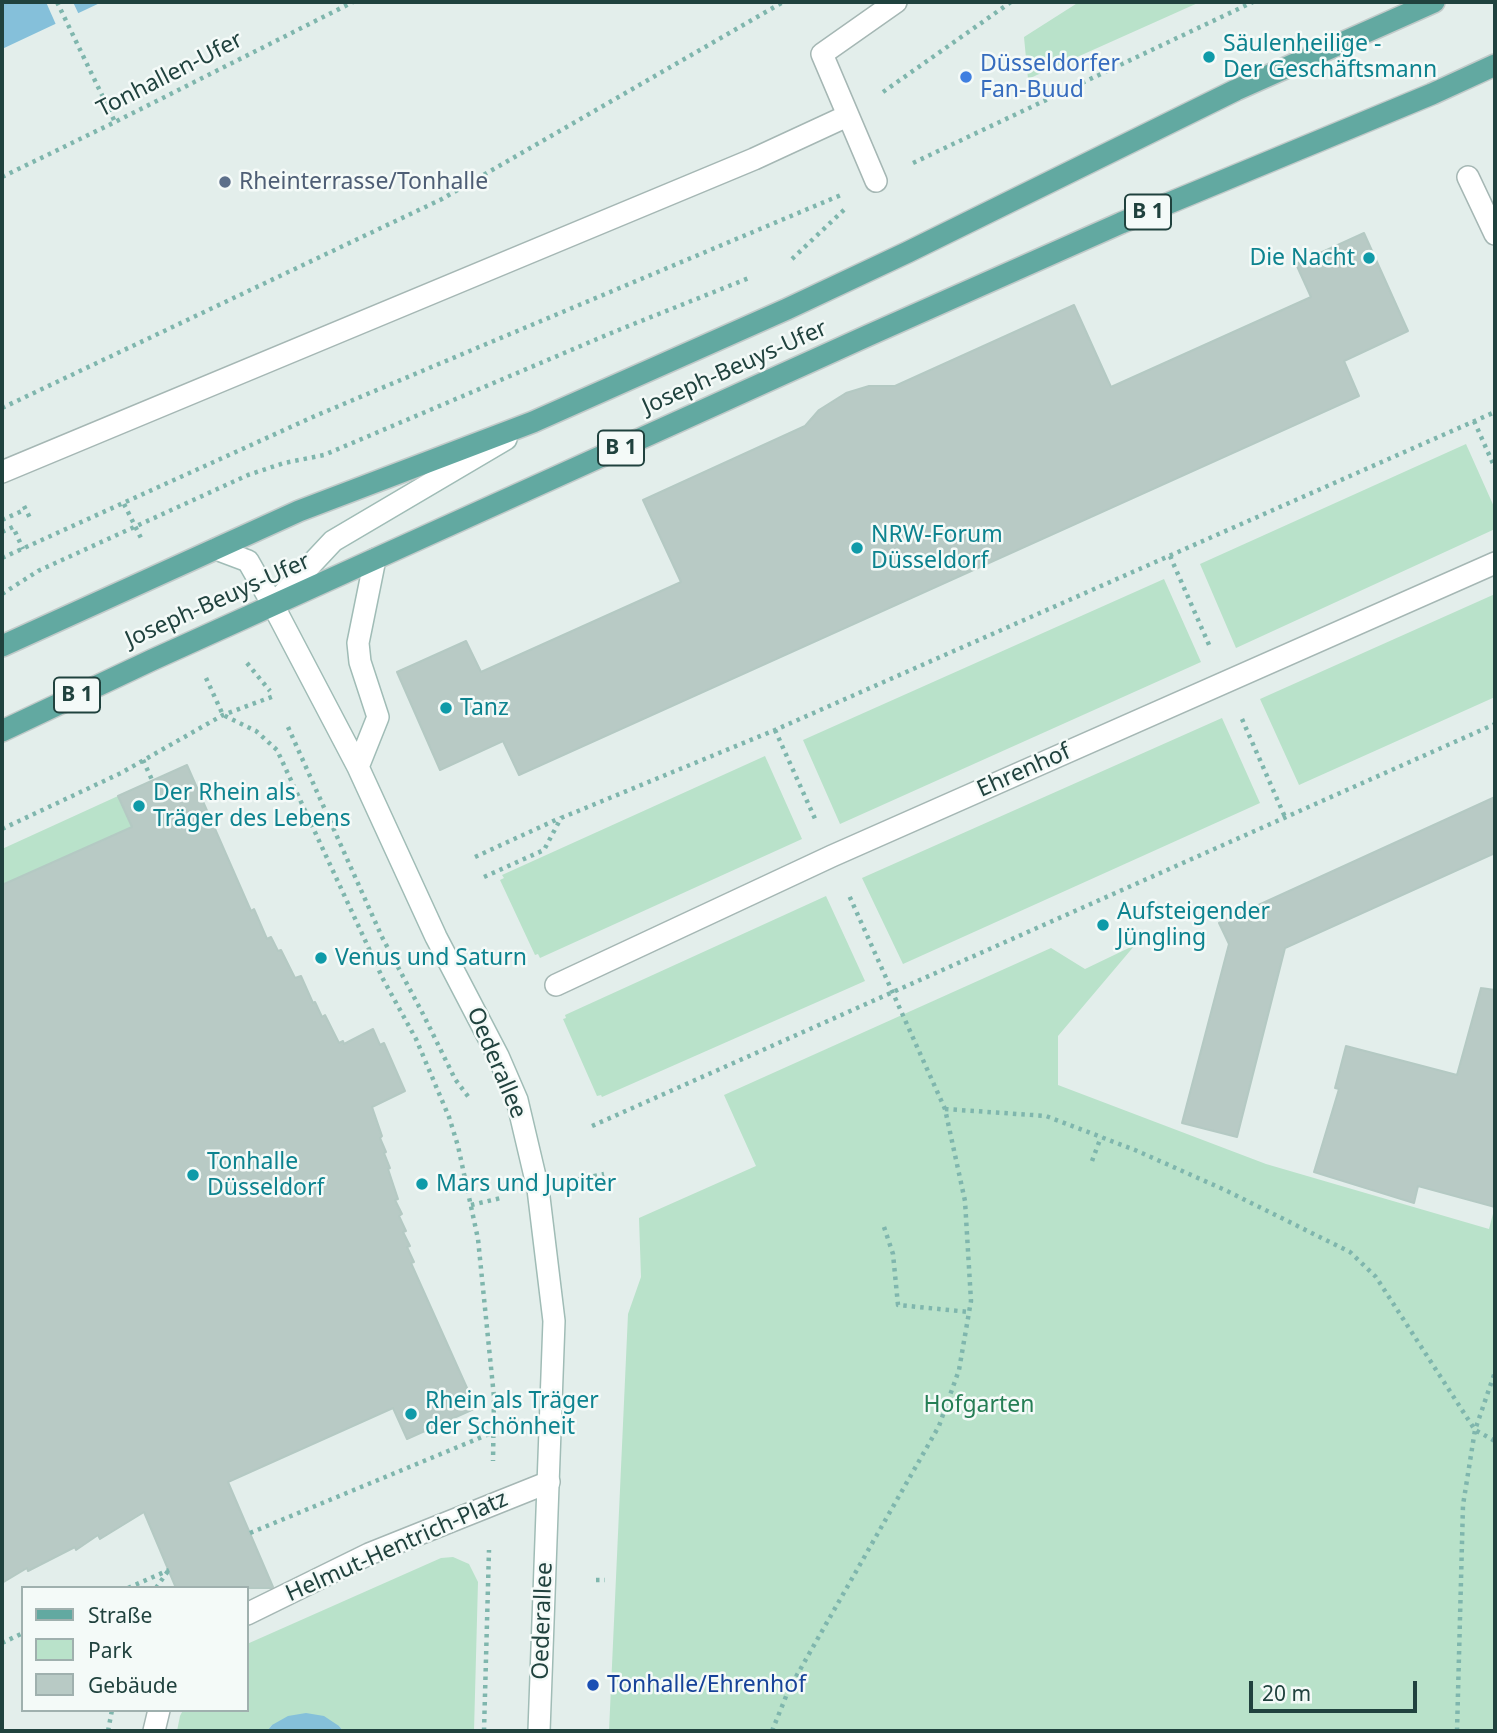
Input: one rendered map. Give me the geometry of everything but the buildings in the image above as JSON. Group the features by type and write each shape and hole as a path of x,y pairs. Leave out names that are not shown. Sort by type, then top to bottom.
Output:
{"main road":[{"path":"876,181 822,54 896,2"},
{"name":"Joseph-Beuys-Ufer","path":"2,646 299,511 533,422 799,304 1236,90 1434,2"},
{"name":"Joseph-Beuys-Ufer","path":"2,731 220,629 1121,223 1432,94 1495,65"},
{"path":"2,472 741,164 848,116"},
{"path":"1468,177 1495,234"},
{"path":"273,605 333,541 533,422"},
{"name":"Oederallee","path":"216,549 248,561 273,605 358,767 436,937 499,1056 517,1100 538,1189 554,1321 539,1731"},
{"path":"358,767 378,716 360,662 358,643 375,559"},
{"name":"Ehrenhof","path":"556,985 832,856 1495,563"},
{"name":"Helmut-Hentrich-Platz","path":"248,1614 369,1554 549,1482"},
{"path":"154,1731 159,1712"}],"path":[{"path":"57,2 115,122"},
{"name":"Tonhallen-Ufer","path":"2,177 353,2"},
{"path":"2,408 442,199 783,2"},
{"path":"848,116 1011,2"},
{"path":"2,558 315,415 876,181 1253,2"},
{"path":"789,262 876,181"},
{"path":"2,594 38,571 249,477 284,463 324,455 616,331 752,277"},
{"path":"475,858 561,818 775,730 1495,412"},
{"path":"1474,421 1495,468"},
{"path":"124,504 144,544"},
{"path":"2,520 26,509"},
{"path":"158,516 162,526"},
{"path":"2,532 13,527 23,549"},
{"path":"220,629 274,696 279,708"},
{"path":"211,688 223,715 256,731 276,750 383,979 416,1038 458,1146 478,1239 494,1397 484,1731"},
{"path":"2,829 143,760 223,715 266,699"},
{"name":"Oederallee","path":"285,720 382,937 424,1014 455,1079"},
{"path":"592,1126 1495,724"},
{"path":"143,760 152,780"},
{"path":"484,877 544,850 561,818"},
{"path":"772,1731 789,1689 939,1426 959,1370 971,1301 965,1201 945,1109 891,991"},
{"path":"945,1109 1046,1116 1225,1189 1350,1252 1377,1277 1475,1430 1495,1441"},
{"path":"1092,1161 1101,1137"},
{"path":"585,1178 604,1174"},
{"path":"471,1205 485,1202"},
{"path":"884,1227 893,1254 898,1305 969,1312"},
{"path":"1457,1731 1463,1505 1475,1430 1495,1371"},
{"path":"250,1533 494,1432"},
{"path":"133,1586 169,1570 157,1586"},
{"path":"596,1580 605,1580"},
{"path":"2,1643 21,1634"},
{"path":"108,1731 113,1712"}],"green space":[{"path":"1079,2 1200,2 1028,79 1024,37"},
{"path":"1466,444 1495,509 1495,529 1236,648 1200,564"},
{"path":"1164,579 1201,662 840,824 803,740"},
{"path":"1495,594 1495,697 1299,785 1260,699"},
{"path":"1222,718 1260,803 903,964 862,878"},
{"path":"765,756 802,839 540,958 538,954 535,955 500,880 504,878 502,875"},
{"path":"118,796 132,827 2,885 2,849"},
{"path":"826,896 865,981 602,1097 597,1096 563,1019 566,1018 565,1015"},
{"name":"Hofgarten","path":"1135,945 1058,1036 1058,1085 1266,1164 1489,1229 1495,1206 1495,1731 609,1731 628,1314 641,1277 639,1218 756,1166 724,1095 1051,948 1085,969"},
{"path":"453,1557 469,1564 478,1582 474,1731 343,1731 339,1726 272,1725 267,1731 177,1731 182,1712 248,1712 248,1644 441,1558"}],"water":[{"path":"2,2 102,2 2,49"},
{"path":"306,1713 324,1716 343,1731 267,1731 288,1716"}],"pier":[{"path":"46,2 73,2 80,17 57,27"}],"place":[{"name":"Säulenheilige - Der Geschäftsmann","path":"1209,57"},
{"name":"Düsseldorfer Fan-Buud","path":"966,77"},
{"name":"Rheinterrasse/Tonhalle","path":"225,182"},
{"name":"Die Nacht","path":"1369,258"},
{"name":"NRW-Forum Düsseldorf","path":"857,548"},
{"name":"Tanz","path":"446,708"},
{"name":"Der Rhein als Träger des Lebens","path":"139,806"},
{"name":"Aufsteigender Jüngling","path":"1103,925"},
{"name":"Venus und Saturn","path":"321,958"},
{"name":"Tonhalle Düsseldorf","path":"193,1175"},
{"name":"Mars und Jupiter","path":"422,1184"},
{"name":"Rhein als Träger der Schönheit","path":"411,1414"},
{"name":"Tonhalle/Ehrenhof","path":"593,1685"}]}
